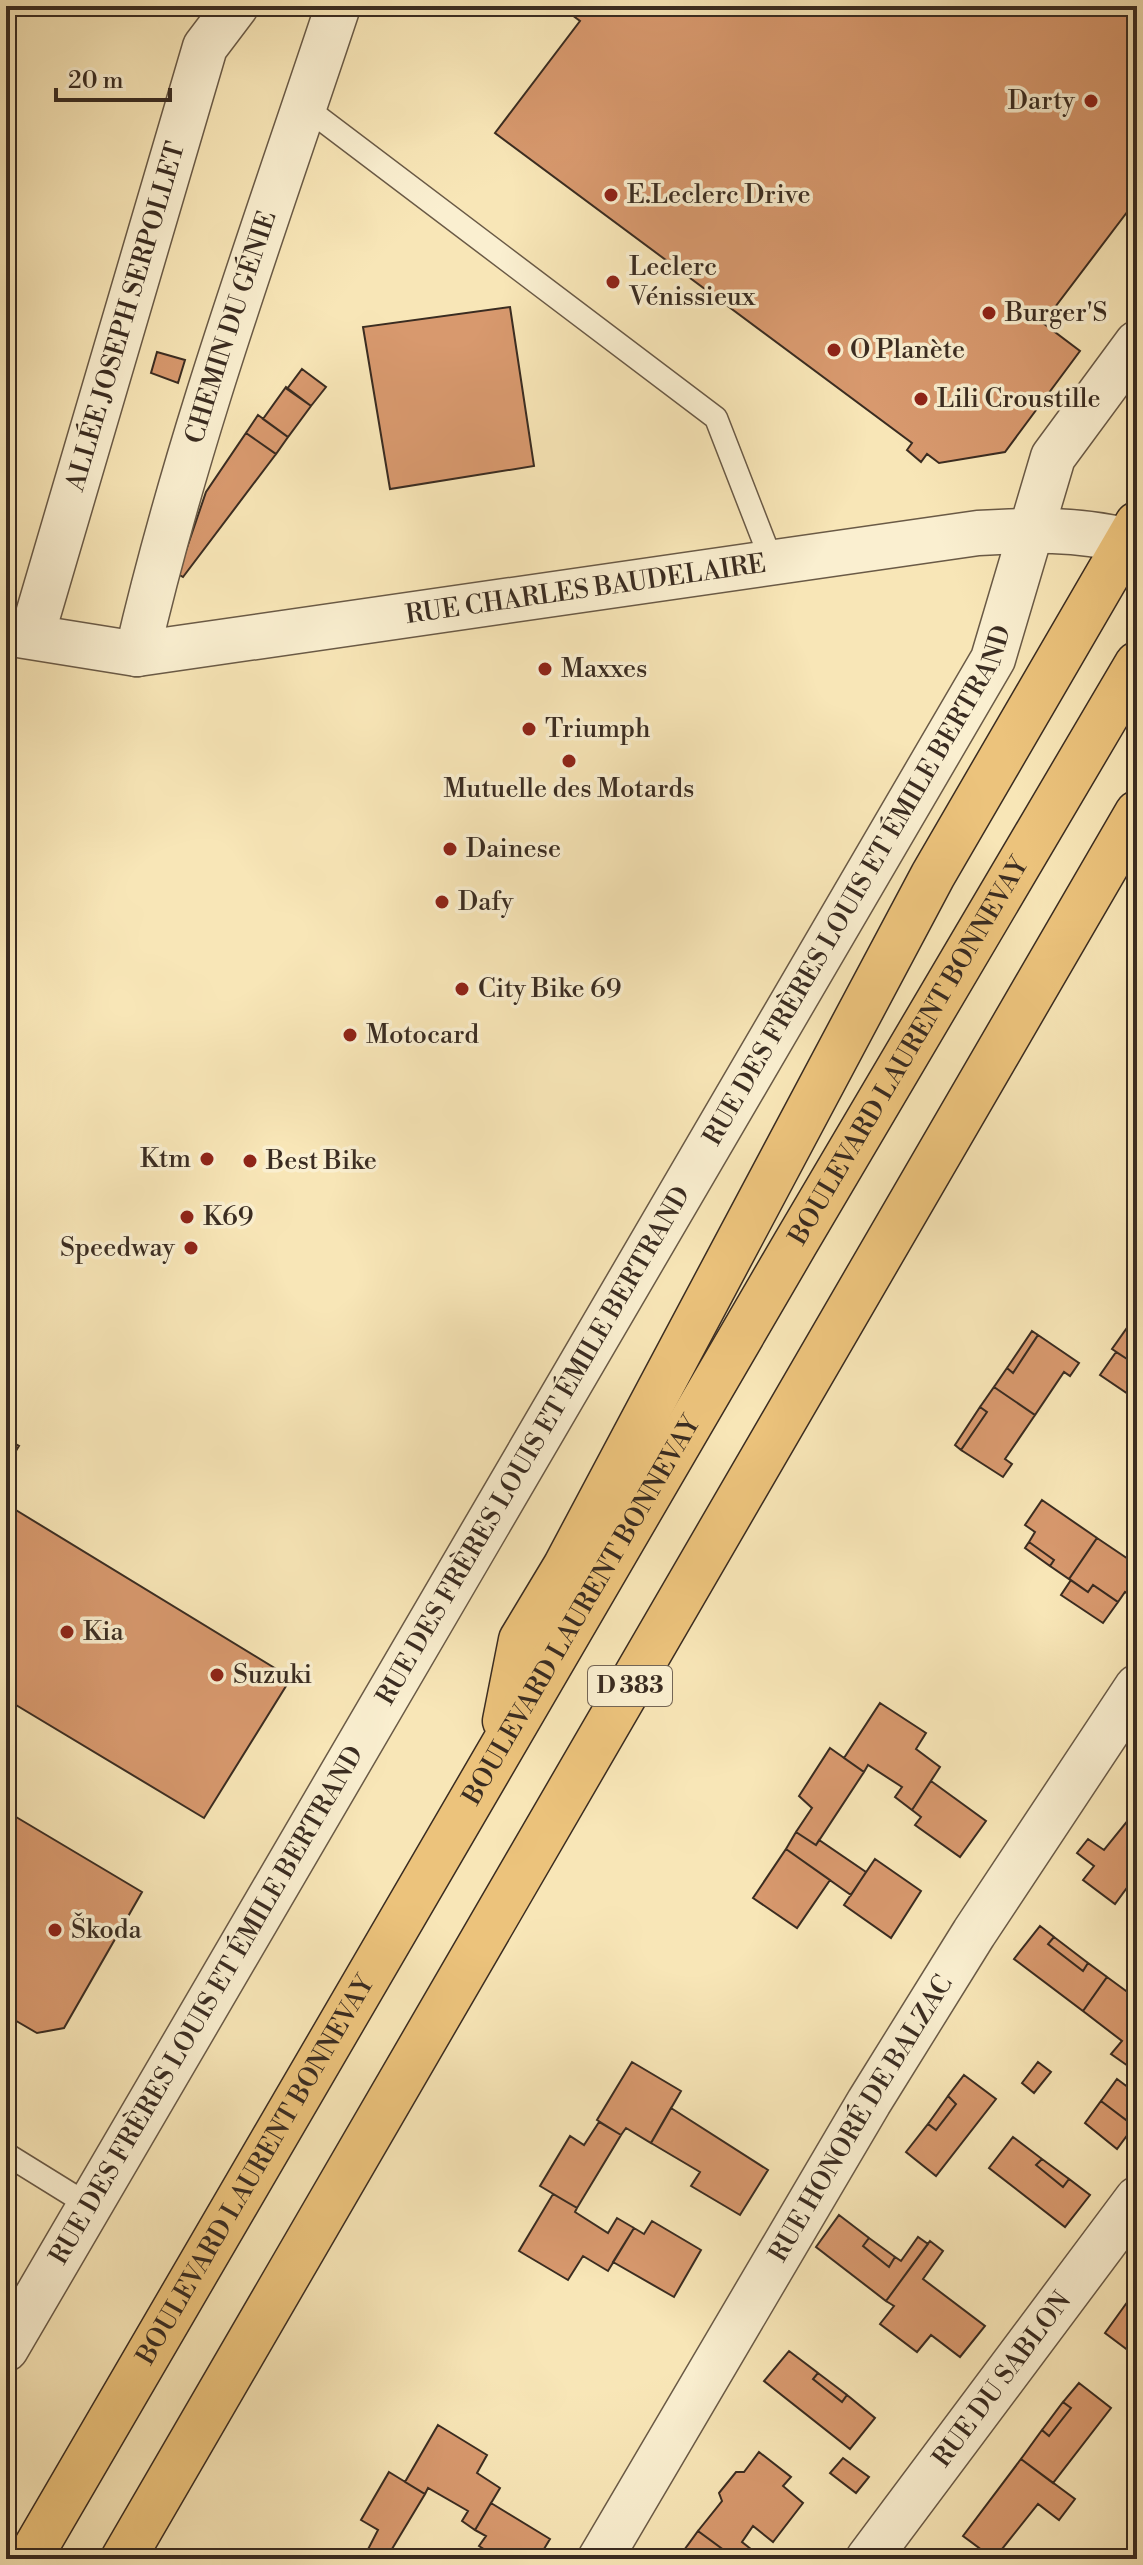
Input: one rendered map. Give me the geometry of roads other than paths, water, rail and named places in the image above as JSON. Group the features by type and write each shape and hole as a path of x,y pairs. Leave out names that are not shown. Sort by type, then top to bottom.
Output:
{"highway":[{"path":"498,1754 521,1640 565,1567 933,875 1132,532"},
{"name":"BOULEVARD LAURENT BONNEVAY","path":"29,2559 803,1230 1137,664"},
{"name":"D 383","path":"123,2559 1137,813"},
{"path":"1057,948 1137,856"}],"street":[{"name":"ALLÉE JOSEPH SERPOLLET","path":"19,634 205,47 236,6"},
{"name":"CHEMIN DU GÉNIE","path":"137,654 202,414 338,6"},
{"name":"RUE DES FRÈRES LOUIS ET ÉMILE BERTRAND","path":"6,2349 993,659 1053,457 1137,343"},
{"name":"RUE CHARLES BAUDELAIRE","path":"19,634 137,654 978,533 1033,529 1132,532"},
{"name":"RUE HONORÉ DE BALZAC","path":"600,2559 869,2102 974,1933 1137,1687"},
{"name":"RUE DU SABLON","path":"868,2559 1137,2199"}],"lane":[{"path":"305,107 716,418 772,562"},
{"path":"6,2154 90,2206"}],"place":[{"name":"Darty","path":"1091,101"},
{"name":"E.Leclerc Drive","path":"611,195"},
{"name":"Leclerc Vénissieux","path":"613,282"},
{"name":"Burger'S","path":"989,313"},
{"name":"O Planète","path":"834,350"},
{"name":"Lili Croustille","path":"921,399"},
{"name":"Maxxes","path":"545,669"},
{"name":"Triumph","path":"529,729"},
{"name":"Mutuelle des Motards","path":"569,761"},
{"name":"Dainese","path":"450,849"},
{"name":"Dafy","path":"442,902"},
{"name":"City Bike 69","path":"462,989"},
{"name":"Motocard","path":"350,1035"},
{"name":"Ktm","path":"207,1159"},
{"name":"Best Bike","path":"250,1161"},
{"name":"K69","path":"187,1217"},
{"name":"Speedway","path":"191,1248"},
{"name":"Kia","path":"67,1632"},
{"name":"Suzuki","path":"217,1675"},
{"name":"Škoda","path":"55,1930"}]}
